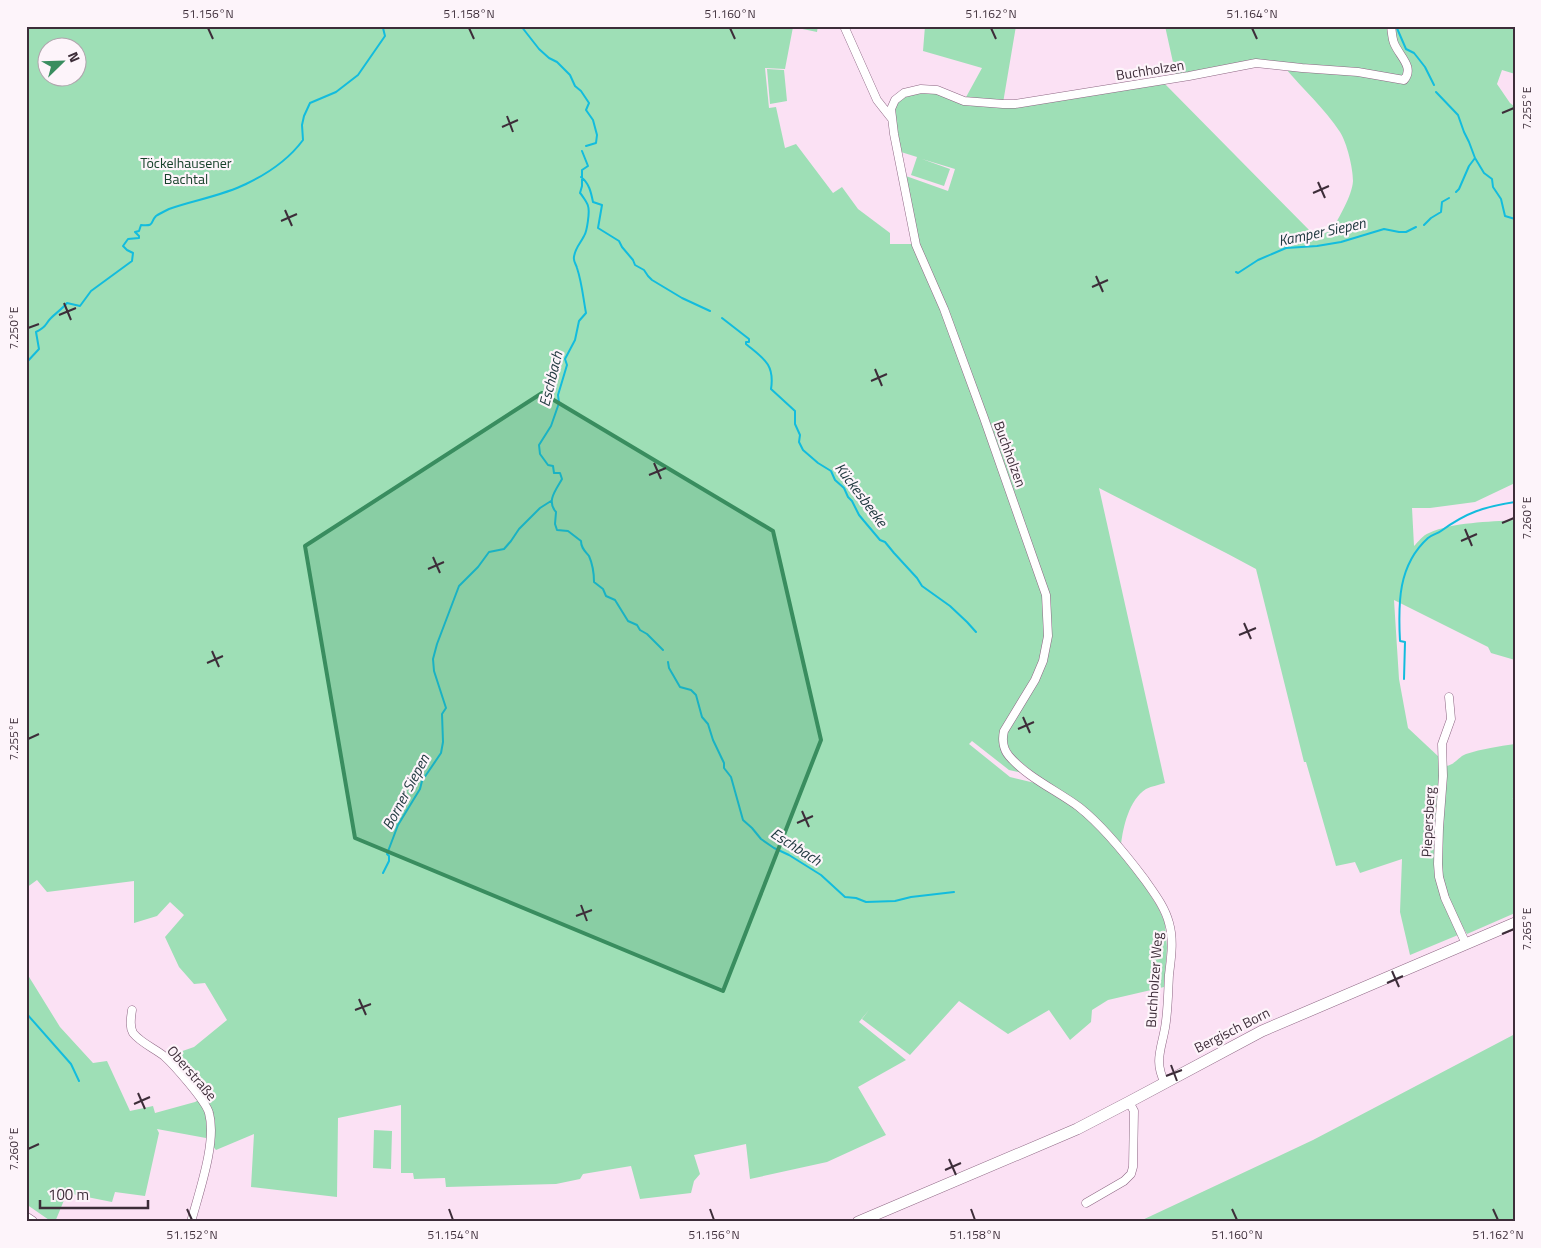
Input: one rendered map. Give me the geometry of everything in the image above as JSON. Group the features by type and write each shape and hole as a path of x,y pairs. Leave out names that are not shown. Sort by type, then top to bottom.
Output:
{"main road":[{"name":"Bergisch Born","path":"858,1222 1039,1146 1130,1102 1262,1031 1515,923"},
{"path":"26,1218 32,1222"}],"street":[{"name":"Buchholzen","path":"844,26 877,100 892,119"},
{"name":"Buchholzen","path":"1038,780 1022,769 1008,755 1003,740 1007,724 1035,680 1043,661 1048,636 1046,595 948,321 916,245 891,109 896,100 904,93 914,90 937,90 964,101 1014,104 1189,76 1256,63 1358,72 1405,79 1409,73 1408,68 1394,42 1391,26"},
{"name":"Piepersberg","path":"1449,697 1451,718 1442,744 1443,776 1438,864 1445,898 1466,944"},
{"name":"Buchholzer Weg","path":"1038,780 1080,808 1114,842 1152,889 1167,916 1172,934 1171,952 1166,1014 1158,1062 1165,1083"},
{"name":"Oberstraße","path":"132,1010 130,1020 132,1032 164,1056 201,1098 209,1111 211,1124 208,1150 191,1222"},
{"path":"1086,1204 1124,1181 1131,1174 1133,1167 1134,1111 1130,1102"}],"highlighted area":[{"path":"542,393 773,531 821,740 723,991 355,838 305,546"}],"green space":[{"name":"Töckelhausener Bachtal","path":"26,26 818,26 817,32 793,27 785,69 765,68 769,108 776,107 785,148 796,144 833,193 842,187 858,209 890,233 890,244 912,244 937,299 1019,521 1043,596 1046,638 1040,662 1033,679 1009,715 999,736 1000,747 1023,773 1009,770 972,741 969,744 1010,777 1035,783 1078,809 1113,843 1140,879 1158,907 1165,923 1167,948 1164,987 1108,1000 1092,1010 1091,1022 1070,1040 1049,1010 1008,1034 959,1001 910,1055 862,1019 869,1010 859,1022 906,1060 858,1087 886,1135 827,1162 750,1179 746,1144 694,1155 700,1174 694,1181 691,1193 640,1199 631,1166 583,1174 580,1179 556,1184 446,1187 445,1178 414,1179 413,1173 401,1173 401,1105 338,1118 337,1197 251,1187 254,1134 216,1150 206,1138 157,1129 159,1133 145,1196 115,1192 112,1202 67,1193 55,1222 52,1222 26,1204 26,972 60,1027 93,1063 107,1061 130,1111 153,1106 155,1113 195,1102 206,1096 171,1055 194,1047 227,1020 205,983 194,984 179,967 165,937 184,915 170,902 157,916 134,923 134,881 47,892 37,880 26,888"},
{"path":"925,26 1016,26 1003,103 965,99 982,68 923,51"},
{"path":"1165,26 1515,26 1515,74 1502,70 1497,84 1515,107 1515,483 1475,502 1430,508 1412,508 1414,546 1427,534 1439,529 1471,523 1515,520 1515,660 1491,653 1488,647 1394,600 1399,679 1408,728 1440,758 1435,864 1458,935 1410,955 1400,912 1402,859 1360,873 1355,862 1336,866 1306,762 1304,762 1256,569 1099,488 1165,783 1146,789 1135,800 1125,822 1121,845 1015,757 1008,745 1008,731 1044,669 1048,654 1049,595 1002,458 918,243 906,176 948,191 955,169 922,159 950,169 944,186 911,175 917,157 901,152 894,107 901,97 926,91 983,104 1163,82 1316,237 1332,230 1345,206 1352,187 1353,176 1349,156 1340,132 1321,107 1285,68 1286,64 1258,60 1176,76"},
{"path":"767,69 784,70 787,101 770,104"},
{"path":"1515,744 1515,798 1512,799 1515,799 1515,913 1467,934 1452,909 1440,863 1446,766 1466,754"},
{"path":"1515,1034 1515,1222 1138,1222 1313,1140"},
{"path":"374,1130 392,1131 391,1169 373,1168"}],"waterway":[{"path":"26,363 39,349 36,332 44,327 67,303 80,306 91,291 132,261 133,253 123,246 128,239 139,238 135,232 139,231 141,225 152,224 156,216 169,209 227,192 246,184 270,171 284,160 303,140 302,125 310,103 336,92 358,75 385,36 384,26"},
{"name":"Eschbach","path":"521,26 539,49 557,62 570,75 575,86 589,103 586,110 593,120 597,135 596,143 586,146"},
{"path":"1396,26 1406,49 1414,53 1418,58 1434,85"},
{"path":"1436,92 1458,115 1475,158 1484,173 1492,179 1493,187 1501,199 1505,216 1515,219"},
{"name":"Eschbach","path":"582,151 588,166 582,170 580,193 589,209 585,234 574,258 586,313 579,321 575,340 565,359 567,365 558,395 559,403 551,426 539,445 540,454 548,465 553,466 554,473 560,473 562,479 552,500 553,508 556,512 555,524 557,530 568,531 581,541 582,548 589,556 594,582 603,589 606,596 615,600 628,621 637,625 640,630 647,634 663,650"},
{"path":"1456,192 1475,158"},
{"name":"Kückesbeeke","path":"581,177 588,185 593,202 602,205 598,228 619,241 635,265 644,270 652,280 682,298 710,311"},
{"name":"Kamper Siepen","path":"1424,225 1441,212 1442,202 1449,198"},
{"name":"Kamper Siepen","path":"1236,272 1238,273 1258,260 1286,248 1341,242 1384,229 1406,232 1416,227"},
{"name":"Kückesbeeke","path":"722,318 749,339 749,342 746,342 746,344 766,362 771,373 771,389 795,411 795,424 800,435 799,442 803,450 831,471 835,480 844,488 859,515 917,578 922,586 950,606 976,632"},
{"name":"Borner Siepen","path":"383,873 389,861 387,854 398,825 420,789 422,781 441,753 443,742 442,714 446,708 434,671 433,659 459,586 478,567 489,552 504,549 519,529 540,508 551,501"},
{"path":"1404,679 1405,642 1400,641 1399,613 1402,585 1405,572 1411,560 1428,538 1459,519 1485,508 1515,502"},
{"name":"Eschbach","path":"668,662 669,668 680,687 691,690 696,695 702,717 708,724 724,763 724,768 731,777 743,820 761,839 821,875 845,897 856,898 866,902 895,901 911,897 954,892"},
{"path":"26,1013 71,1064 79,1081"}]}
